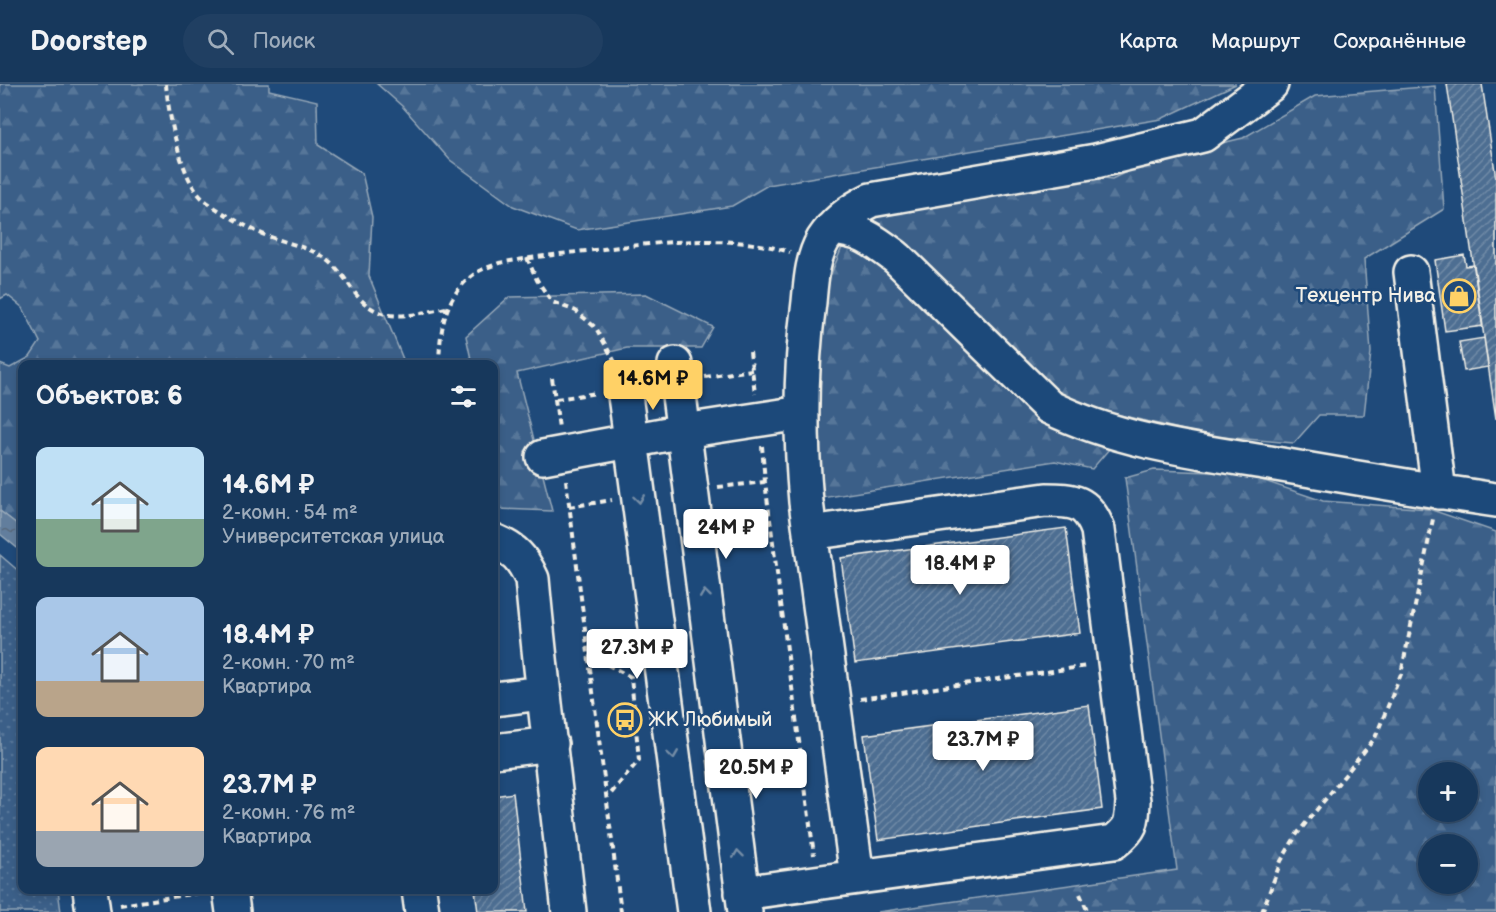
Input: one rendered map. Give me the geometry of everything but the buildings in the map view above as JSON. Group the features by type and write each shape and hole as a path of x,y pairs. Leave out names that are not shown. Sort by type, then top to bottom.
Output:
{"street":[{"path":"856,877 810,533 801,446 804,336 814,260 823,241 831,229 853,209 871,200 1096,161 1203,135 1272,84"},
{"path":"831,229 857,231 876,241 897,258 1049,407 1078,421 1107,431 1171,446 1496,500"},
{"path":"1411,272 1439,492"},
{"path":"675,364 744,902 818,882 1114,842 1127,832 1132,817 1133,801 1098,530 1092,515 1080,505 1063,500 1046,500 810,533"},
{"path":"624,388 694,912"},
{"path":"553,456 684,431 801,413"},
{"path":"498,543 510,548 524,561 531,579 542,693 551,744 570,912"},
{"path":"498,698 542,693"},
{"path":"498,751 551,744"},
{"path":"231,894 233,912"},
{"path":"420,894 422,912"}],"path":[{"path":"166,84 175,135 186,172 202,199 254,230 323,256 343,274 354,292 376,314 407,316 446,308"},
{"path":"439,360 446,308 459,288 474,273 499,263 658,243 734,242 774,247 814,260"},
{"path":"527,258 537,280 552,302 576,310 596,328 617,365 624,388"},
{"path":"750,352 818,882"},
{"path":"552,378 553,456 589,655 621,912"},
{"path":"1262,912 1281,861 1298,834 1375,738 1401,674 1439,492"},
{"path":"589,655 631,677 639,760 608,798"},
{"path":"833,703 1114,662"},
{"path":"92,903 180,894"},
{"path":"1080,894 1088,912"}],"green space":[{"path":"0,84 269,84 269,90 317,101 318,145 362,173 372,217 369,276 403,360 25,360 30,357 40,342 23,308 7,295 0,299"},
{"path":"377,84 1236,84 1161,119 768,185 732,206 577,230 513,206 450,160 402,106"},
{"path":"1435,86 1444,209 1364,259 1371,352 1364,415 1319,415 1294,443 1209,436 1116,414 1079,426 1110,448 1092,469 1055,461 822,498 814,485 814,369 829,279 845,240 880,204 1069,173 1112,179 1151,160 1243,138 1315,96"},
{"path":"646,294 713,327 701,348 627,348 517,373 552,511 498,509 498,360 471,360 466,336 509,297"},
{"path":"0,364 10,368 18,364 18,525 0,511"},
{"path":"1154,470 1241,473 1323,501 1429,509 1496,532 1496,912 878,912 1177,870 1125,478"},
{"path":"0,555 18,570 18,894 59,894 61,912 0,912"}],"water":[{"path":"0,511 18,525 18,549 0,534"}],"place":[{"name":"Техцентр Нива","path":"1459,296"},
{"name":"ЖК Любимый","path":"625,720"}]}
